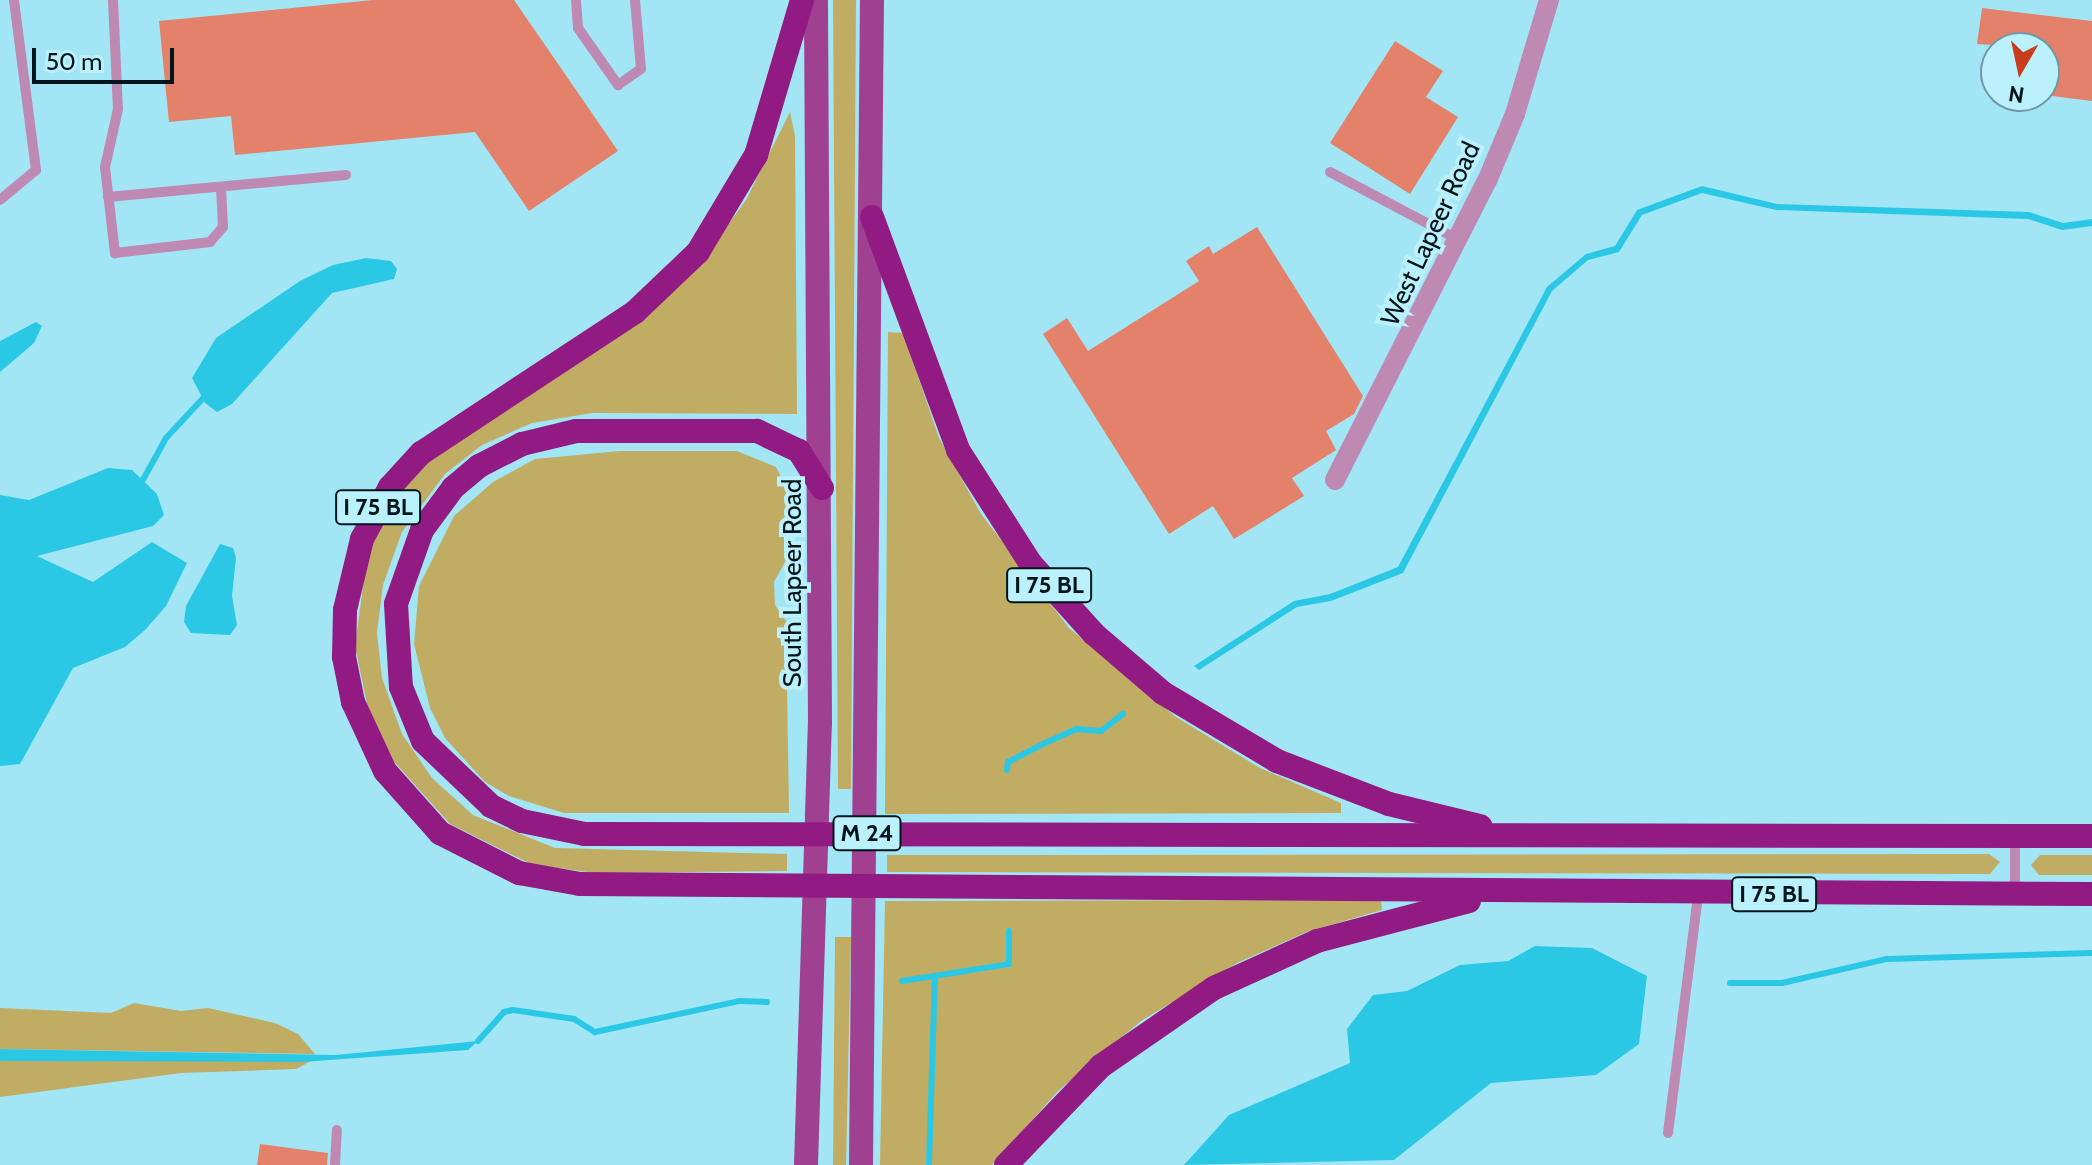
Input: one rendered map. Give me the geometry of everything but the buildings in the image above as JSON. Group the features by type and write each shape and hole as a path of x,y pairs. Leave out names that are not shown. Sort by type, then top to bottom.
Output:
{"highway":[{"name":"I 75 BL","path":"802,0 756,155 714,232 635,312 461,422 412,462 362,539 345,610 347,679 361,727 402,794 440,833 491,862 546,880 755,886 1389,887 1533,894 2092,894"},
{"name":"I 75 BL","path":"872,217 958,450 1031,564 1094,634 1163,693 1277,761 1389,804 1521,835 2092,836"},
{"path":"822,488 799,451 757,431 606,429 547,437 502,453 453,488 422,530 396,604 395,659 409,713 441,764 491,806 522,821 585,834 1521,835"},
{"path":"1006,1165 1101,1066 1214,988 1357,928 1431,908 1533,894"}],"main road":[{"name":"South Lapeer Road","path":"806,1165 818,910 822,488 816,0"},
{"name":"I 75 BL","path":"872,0 872,217"},
{"name":"M 24","path":"861,1165 872,217"}],"street":[{"name":"West Lapeer Road","path":"1335,480 1459,240 1515,114 1549,0"}],"lane":[{"path":"0,200 36,170 14,0"},
{"path":"113,0 118,109 105,167 115,253 202,245 220,233 221,187"},
{"path":"576,0 578,28 618,85 641,69 635,0"},
{"path":"1330,172 1459,240"},
{"path":"108,197 346,175"},
{"path":"2015,836 2015,894"},
{"path":"1668,1133 1698,894"},
{"path":"335,1165 337,1130"}],"shaded area":[{"path":"833,0 856,0 851,789 838,789"},
{"path":"790,112 795,136 797,414 592,413 532,423 482,445 445,474 402,532 383,585 377,633 382,678 402,734 432,778 473,815 555,848 787,854 787,871 594,873 531,864 450,824 389,756 367,704 355,646 367,557 392,503 427,461 646,317 693,273 746,200"},
{"path":"888,332 903,333 939,438 981,514 1069,628 1176,717 1260,768 1341,803 1341,813 885,814"},
{"path":"620,451 737,451 776,467 790,494 790,553 774,582 775,605 786,621 789,813 564,813 509,796 485,782 445,738 430,708 414,644 419,586 454,516 493,482 535,459"},
{"path":"1989,854 2000,862 1990,874 887,872 887,855"},
{"path":"2040,855 2092,855 2092,875 2039,875 2031,865"},
{"path":"1381,900 1382,910 1309,931 1239,962 1141,1021 1059,1090 992,1165 880,1165 885,901"},
{"path":"835,937 851,937 846,1165 833,1165"},
{"path":"134,1003 181,1011 208,1008 275,1023 298,1034 315,1054 0,1049 0,1008 111,1013"},
{"path":"315,1059 296,1069 181,1073 0,1097 0,1061"}],"water":[{"path":"1702,186 1777,204 2029,212 2063,223 2092,219 2092,226 2062,230 2028,219 1776,210 1702,193 1642,215 1619,252 1588,260 1552,291 1403,573 1331,601 1297,607 1199,670 1194,666 1294,601 1330,594 1398,567 1547,287 1586,254 1615,246 1637,210"},
{"path":"366,258 391,261 397,269 394,279 332,293 232,404 217,412 205,403 192,378 216,338 300,281 333,265"},
{"path":"36,322 42,326 34,343 0,372 0,341"},
{"path":"108,468 132,470 157,494 164,515 153,526 37,556 93,582 152,542 187,563 166,606 145,630 125,647 73,668 20,764 0,766 0,495 29,500"},
{"path":"220,544 233,548 236,558 232,596 237,625 230,635 191,633 184,622 186,606"},
{"path":"1535,946 1592,948 1647,976 1639,1044 1596,1075 1491,1083 1394,1160 1184,1165 1229,1115 1350,1063 1347,1029 1373,995 1407,991 1460,965 1508,961"},
{"path":"478,1041 468,1050 302,1062 0,1061 0,1049 336,1055"}],"waterway":[{"path":"139,487 166,438 207,394"},
{"path":"1007,770 1008,762 1045,743 1077,729 1101,731 1123,714"},
{"path":"902,981 1009,964 1009,931"},
{"path":"1730,983 1782,983 1887,959 2092,953"},
{"path":"929,1165 935,977"},
{"path":"478,1041 504,1012 513,1010 574,1019 595,1032 739,1001 767,1002"}]}
